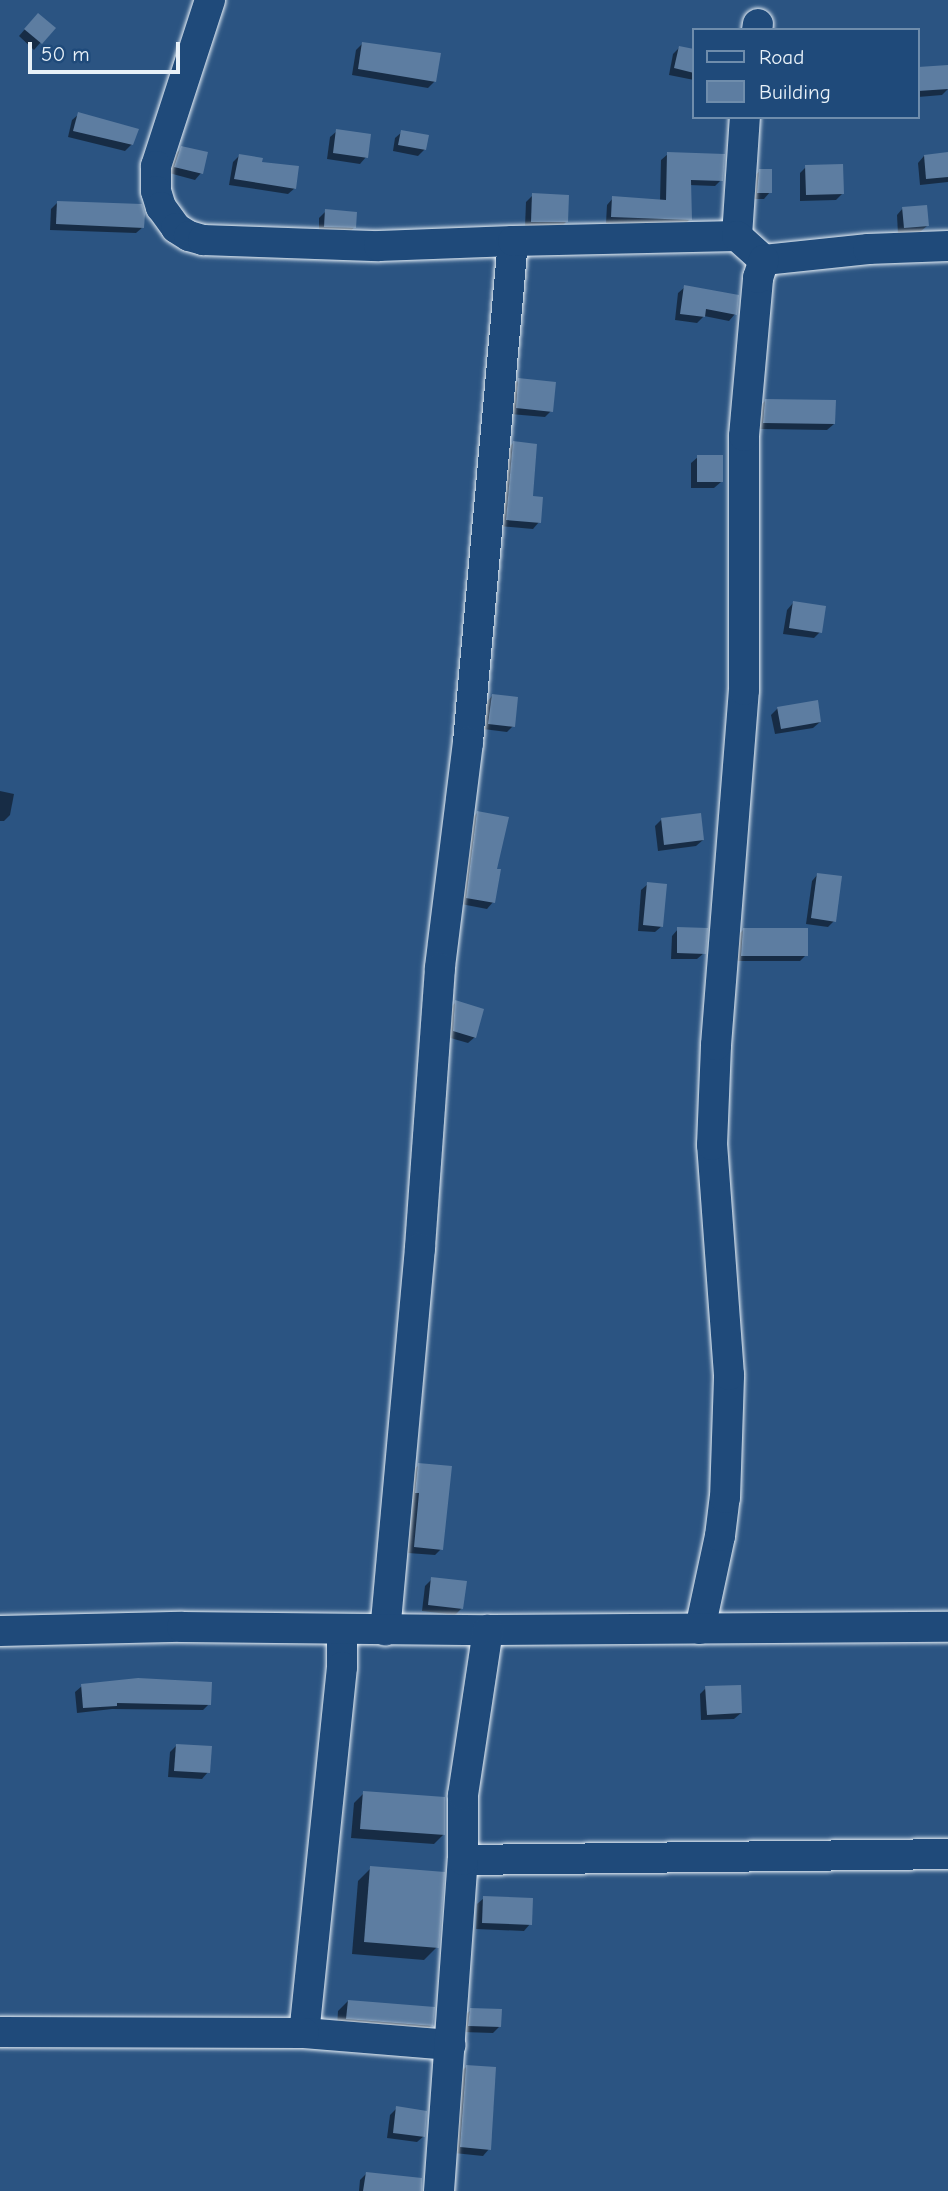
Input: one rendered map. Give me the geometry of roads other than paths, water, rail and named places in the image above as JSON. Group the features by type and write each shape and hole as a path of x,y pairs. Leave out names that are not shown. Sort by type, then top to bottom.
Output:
{"street":[{"path":"210,0 156,166 156,191 161,207 176,228 189,236 203,240 379,246 737,236 764,260 868,249 948,246"},
{"path":"737,236 745,119"},
{"path":"385,1630 416,1287 439,968 468,742 513,241"},
{"path":"700,1629 720,1536 725,1498 729,1375 712,1144 716,1045 744,690 744,436 758,278 764,260"},
{"path":"0,1631 182,1627 488,1630 948,1627"},
{"path":"304,2033 342,1667 342,1629"},
{"path":"439,2191 463,1860 463,1795 488,1630"},
{"path":"463,1860 948,1854"},
{"path":"0,2032 304,2033 451,2045"}]}
